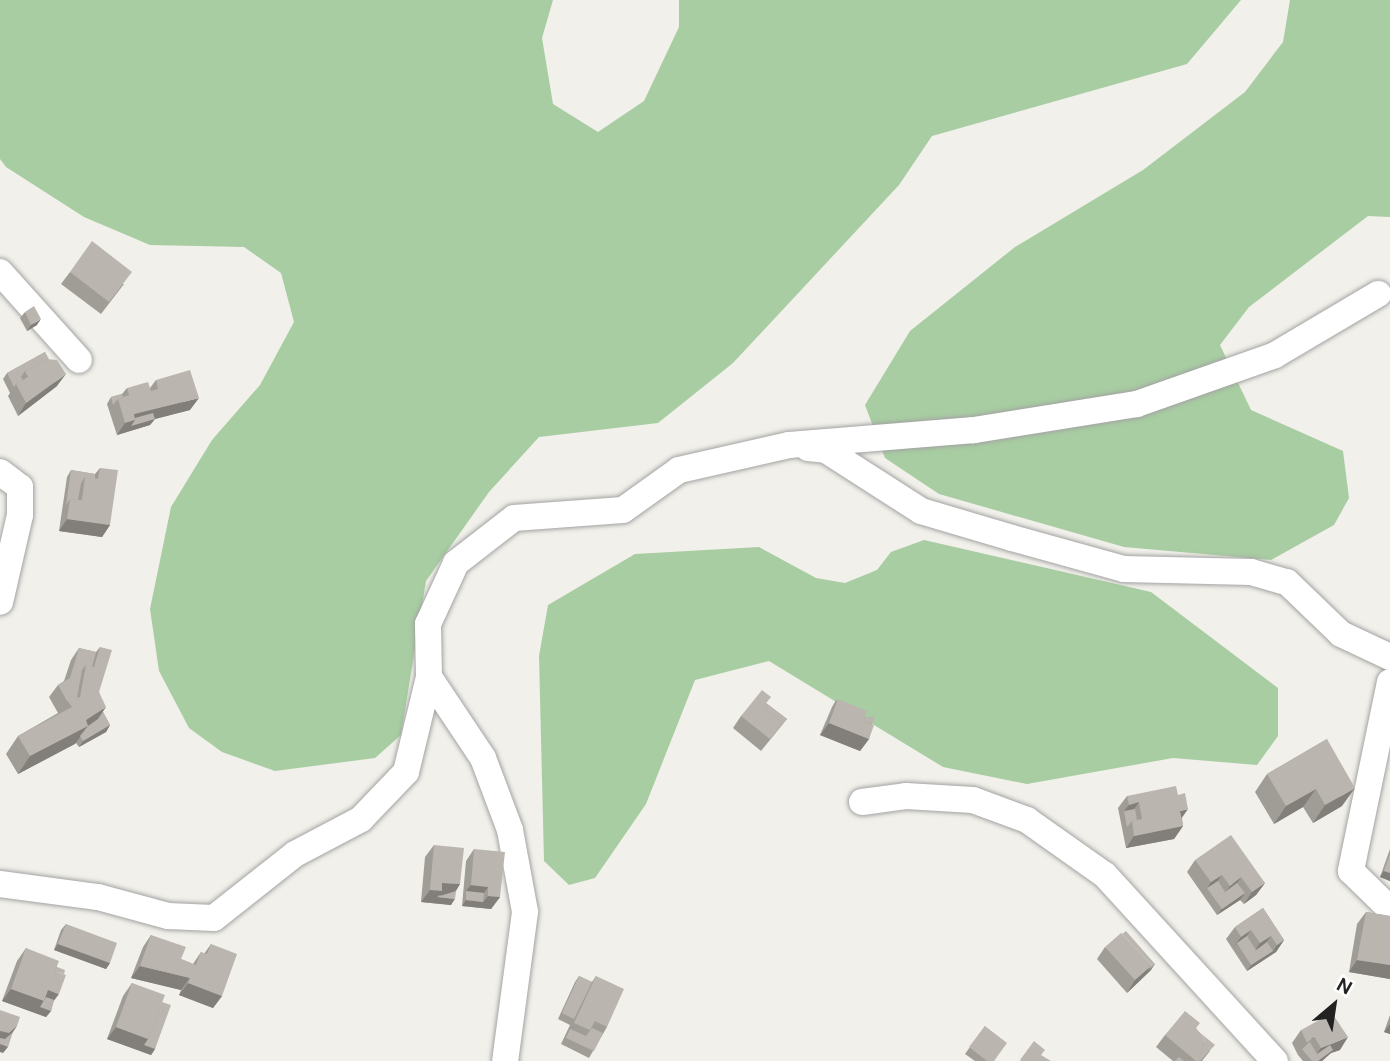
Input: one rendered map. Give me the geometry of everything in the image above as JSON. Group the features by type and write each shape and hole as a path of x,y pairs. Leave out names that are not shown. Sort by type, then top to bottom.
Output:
{"street":[{"path":"0,272 79,360"},
{"path":"0,884 98,897 168,916 214,918 295,854 361,819 406,772 429,677 428,624 456,563 514,518 624,510 679,470 789,445 974,430 1137,404 1275,355 1378,294"},
{"path":"789,445 827,450 921,511 1124,569 1251,572 1287,582 1341,634 1390,656"},
{"path":"0,472 20,487 20,515 0,601"},
{"path":"429,677 483,758 510,830 524,912 505,1061"},
{"path":"1390,682 1351,871 1390,909"},
{"path":"862,802 906,796 973,800 1027,820 1105,875 1275,1061"}],"green space":[{"path":"0,0 553,0 542,38 553,104 598,132 644,101 679,27 679,0 1241,0 1187,64 932,136 899,185 733,363 658,423 539,437 489,492 426,581 401,735 375,758 275,771 222,752 189,728 159,671 150,609 171,507 212,440 260,385 294,322 281,273 244,247 150,245 84,217 6,167 0,159"},
{"path":"1290,0 1390,0 1390,217 1368,216 1249,307 1220,345 1251,410 1343,451 1349,498 1334,525 1271,560 1124,547 939,494 885,458 865,405 910,331 1015,247 1143,170 1245,92 1283,42"},
{"path":"924,540 1151,592 1278,688 1278,736 1257,765 1173,758 1027,784 943,767 769,661 695,680 646,804 595,878 569,885 544,861 539,656 548,605 635,554 759,547 816,578 845,583 877,570 891,552"}],"building":[{"path":"92,241 132,272 109,302 70,272"},
{"path":"34,306 41,319 31,325 25,312"},
{"path":"45,352 49,359 25,371 21,377 23,380 14,387 7,373"},
{"path":"47,359 57,360 66,374 26,403 16,384 28,377 25,371"},
{"path":"190,370 199,398 134,414 135,420 125,423 118,399 129,395 127,388 148,382 151,391 158,389 156,380"},
{"path":"122,394 123,397 113,405 111,397"},
{"path":"153,413 155,419 131,426 135,418"},
{"path":"100,468 118,470 110,525 67,519 70,499 82,500 85,477 98,479"},
{"path":"71,470 95,474 95,479 85,477 78,500 70,499 66,505"},
{"path":"100,647 112,650 99,692 106,707 86,720 88,726 30,756 18,736 72,707 67,700 80,697 86,665 94,667"},
{"path":"79,648 96,652 92,667 86,665 82,670 77,698 67,701 58,685 70,678"},
{"path":"762,690 771,697 763,707 783,723 770,739 741,716"},
{"path":"838,699 867,711 863,721 874,725 869,739 829,723"},
{"path":"766,703 787,719 778,729 783,723 763,707"},
{"path":"103,712 110,725 83,741 80,736"},
{"path":"865,717 875,717 872,724 863,721"},
{"path":"1327,739 1355,788 1325,805 1316,789 1286,806 1267,774"},
{"path":"1176,786 1178,795 1185,793 1188,809 1180,811 1183,826 1134,836 1132,821 1142,819 1139,802 1129,805 1127,796"},
{"path":"1135,809 1137,820 1127,827 1124,811"},
{"path":"1231,835 1265,883 1252,892 1241,877 1230,886 1222,875 1211,882 1195,860"},
{"path":"434,845 464,848 460,884 442,883 442,891 430,890"},
{"path":"474,849 505,852 500,897 488,896 488,887 471,885"},
{"path":"1390,854 1390,873 1384,871"},
{"path":"1218,881 1225,892 1237,883 1245,893 1222,909 1207,888"},
{"path":"456,891 455,899 437,897"},
{"path":"466,891 484,893 483,902 466,900"},
{"path":"1263,908 1284,940 1277,945 1271,936 1260,943 1251,930 1241,937 1235,927"},
{"path":"1366,912 1390,916 1390,965 1357,960"},
{"path":"66,924 117,943 110,963 58,944"},
{"path":"1126,931 1155,964 1148,971 1152,965 1122,934"},
{"path":"1121,933 1152,965 1135,980 1105,947"},
{"path":"151,935 186,947 181,959 196,965 201,952 207,954 211,944 237,954 222,996 188,983 190,978 140,966"},
{"path":"1247,936 1256,950 1267,942 1273,951 1251,965 1237,943"},
{"path":"26,948 59,961 55,971 66,975 59,994 48,990 44,1001 11,989"},
{"path":"57,967 65,970 64,974 55,971"},
{"path":"579,976 592,982 574,1019 562,1013"},
{"path":"596,976 624,989 607,1027 595,1021 590,1030 574,1023"},
{"path":"132,983 165,995 148,1039 116,1027"},
{"path":"46,997 54,1000 51,1011 40,1007"},
{"path":"162,1002 171,1005 155,1049 144,1045"},
{"path":"0,1010 20,1017 17,1026 9,1033 0,1031"},
{"path":"1185,1011 1200,1023 1196,1028 1205,1039 1199,1061 1165,1035"},
{"path":"1332,1013 1348,1037 1321,1048 1314,1036 1307,1043 1301,1030"},
{"path":"985,1026 1007,1043 994,1061 987,1061 969,1047"},
{"path":"592,1028 603,1033 594,1051 566,1038 570,1029 586,1036"},
{"path":"1198,1031 1215,1045 1200,1061 1205,1039"},
{"path":"13,1032 8,1047 0,1044 0,1038 5,1039"},
{"path":"1034,1041 1045,1050 1041,1055 1051,1061 1020,1060"},
{"path":"1310,1042 1317,1054 1330,1045 1333,1050 1318,1061 1312,1061 1302,1049"}]}
